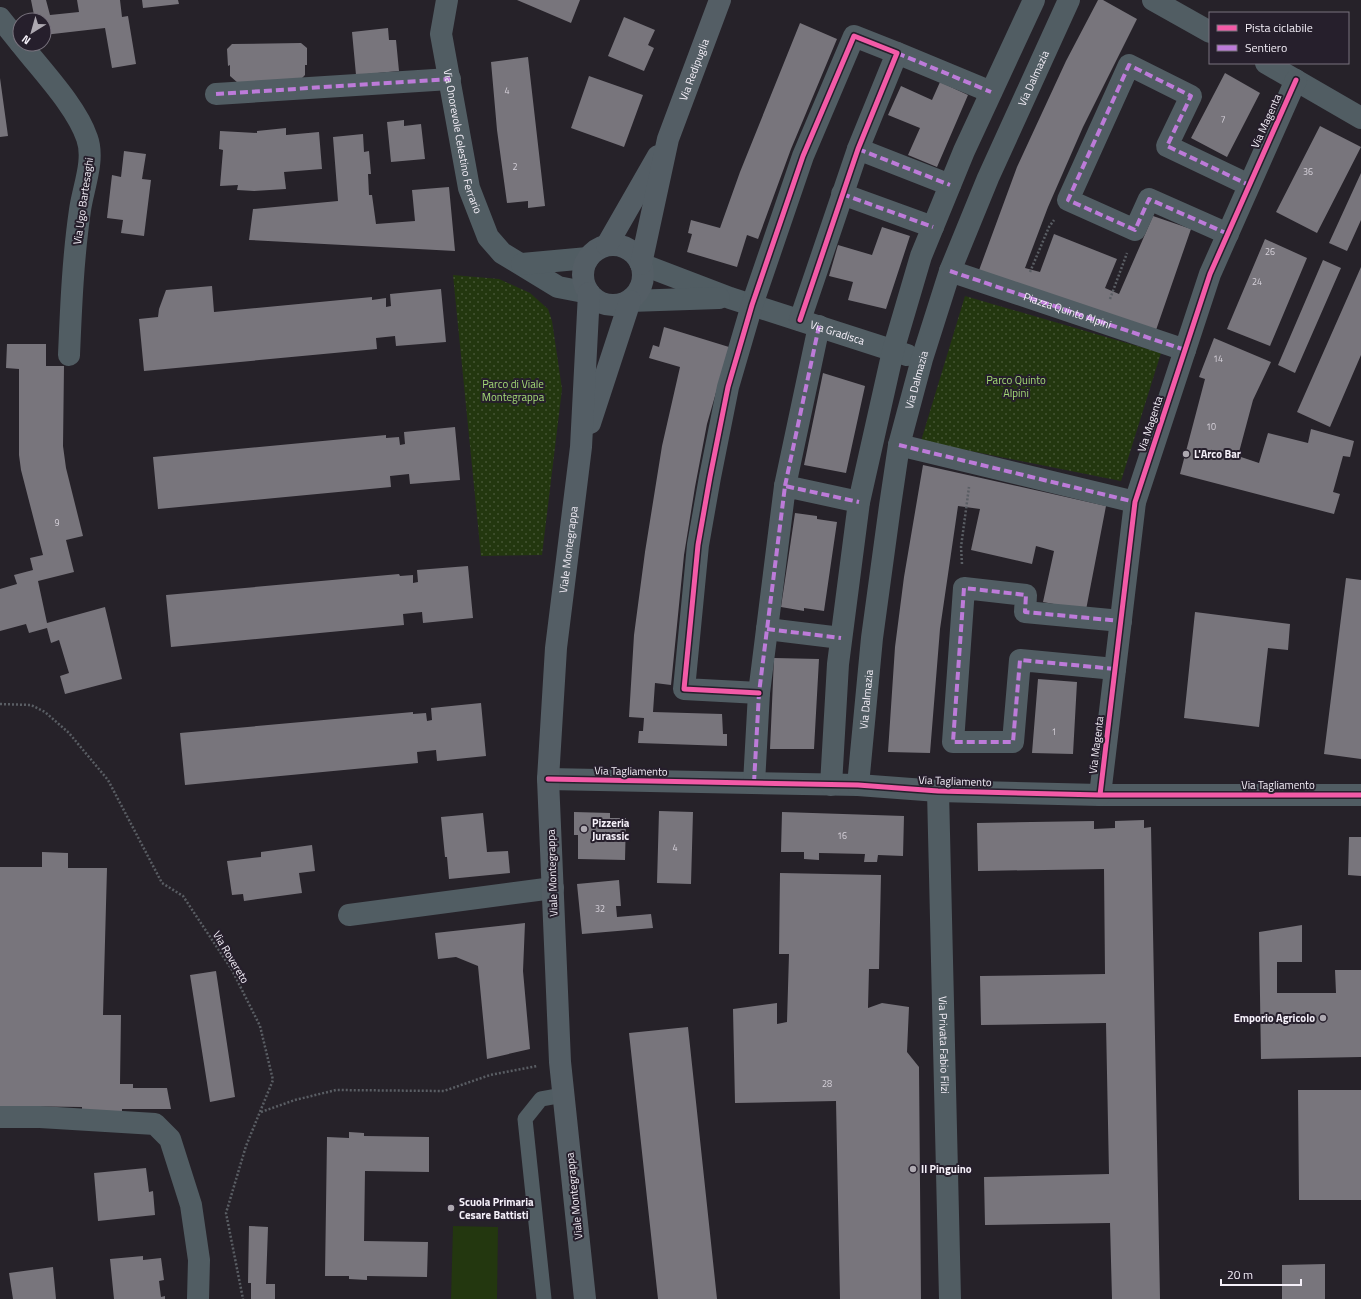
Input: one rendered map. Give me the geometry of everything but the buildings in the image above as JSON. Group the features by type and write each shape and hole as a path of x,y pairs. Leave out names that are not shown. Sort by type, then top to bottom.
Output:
{"main road":[{"name":"Via Redipuglia","path":"641,264 668,139 720,0"},
{"name":"Via Redipuglia","path":"607,245 668,139"},
{"path":"588,258 596,250 607,245 617,245 627,248 636,255 641,264"},
{"name":"Viale Montegrappa","path":"585,1299 560,1062 548,779 556,648 582,447 588,293 583,282 583,269 588,258"},
{"name":"Viale Montegrappa","path":"582,447 630,301 638,293 642,284 644,274 641,264"},
{"path":"588,293 597,301 608,306 620,305 630,301"}],"street":[{"name":"Via Onorevole Celestino Ferrario","path":"447,0 442,34 469,188 488,237 502,253 558,287 588,293"},
{"path":"831,785 838,664 859,502 893,351 921,256 950,185 991,92 1034,0"},
{"name":"Via Dalmazia","path":"858,786 872,638 899,445 922,360 950,271 988,178 1069,0"},
{"path":"1153,0 1209,31"},
{"name":"Via Ugo Bartesaghi","path":"0,18 12,34"},
{"path":"759,693 684,688 698,545 728,387 752,305 803,156 854,36 991,92"},
{"name":"Via Ugo Bartesaghi","path":"26,52 77,116 88,139 90,156 80,210 72,297 69,355"},
{"path":"754,783 759,693 785,486 810,323 842,194 858,149 897,53"},
{"path":"1268,64 1361,118"},
{"path":"1228,234 1149,199 1135,230 1068,200 1129,65 1191,96 1167,146 1249,185"},
{"path":"216,94 450,79"},
{"name":"Via Magenta","path":"1100,795 1135,502 1210,274 1296,80"},
{"path":"858,149 950,185"},
{"path":"842,194 933,227"},
{"path":"522,264 588,258"},
{"name":"Via Gradisca","path":"641,264 730,298 922,360"},
{"name":"Piazza Quinto Alpini","path":"950,271 1185,350"},
{"name":"Via Gradisca","path":"630,301 730,298"},
{"path":"899,445 1135,502"},
{"path":"785,486 859,502"},
{"path":"1115,669 1020,660 1013,742 952,742 964,588 1026,595 1024,612 1121,621"},
{"path":"767,629 841,638"},
{"name":"Via Tagliamento","path":"548,779 831,785 938,791 1100,795 1361,795"},
{"name":"Via Privata Fabio Filzi","path":"938,791 950,1299"},
{"path":"349,915 553,888"},
{"path":"0,1117 40,1117 155,1124 170,1140 191,1205 199,1260 198,1299"}],"lane":[{"path":"544,1299 525,1119 541,1099 563,1095"}],"path":[{"path":"1020,295 1049,227 1068,200"},
{"path":"1102,322 1135,230"},
{"path":"964,588 961,547 973,463"},
{"path":"260,1112 294,1100 336,1090 444,1091 490,1075 529,1067"}],"green space":[{"name":"Parco di Viale Montegrappa","path":"453,275 499,279 530,293 548,309 552,321 562,389 542,555 481,556"},
{"name":"Parco Quinto Alpini","path":"965,296 1161,353 1121,481 921,441"},
{"path":"453,1226 498,1227 497,1299 451,1299"}],"marked path":[{"path":"897,53 991,92"},
{"path":"1228,234 1149,199 1135,230 1068,200 1129,65 1191,96 1167,146 1249,185"},
{"path":"216,94 450,79"},
{"path":"858,149 950,185"},
{"path":"842,194 933,227"},
{"path":"950,271 1185,350"},
{"path":"785,486 819,326"},
{"path":"899,445 1135,502"},
{"path":"754,783 759,693 785,486 859,502"},
{"path":"1115,669 1020,660 1013,742 953,742 964,588 1026,595 1025,612 1121,621"},
{"path":"767,629 841,638"}],"cycle path":[{"path":"759,693 684,689 698,545 728,387 752,305 803,156 854,36 897,53 858,149 800,320"},
{"path":"1100,795 1135,502 1210,274 1296,80"},
{"path":"548,779 858,785 938,791 1100,795 1361,795"}],"place":[{"name":"L'Arco Bar","path":"1186,454"},
{"name":"Pizzeria Jurassic","path":"584,829"},
{"name":"Emporio Agricolo","path":"1323,1018"},
{"name":"Il Pinguino","path":"913,1169"},
{"name":"Scuola Primaria Cesare Battisti","path":"451,1208"}]}
